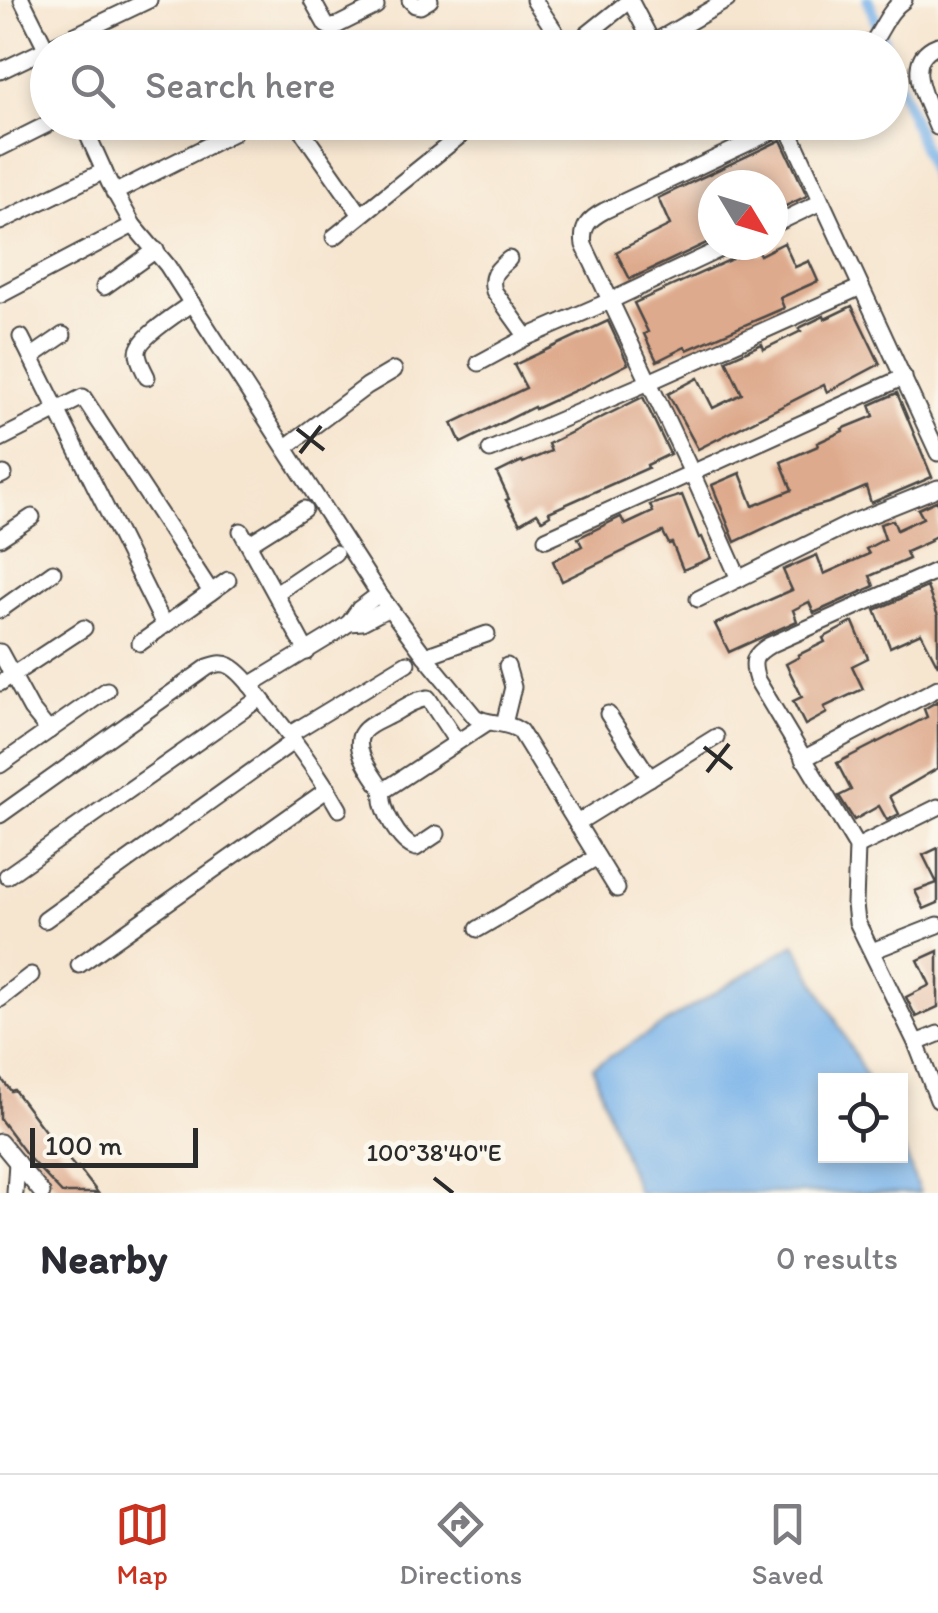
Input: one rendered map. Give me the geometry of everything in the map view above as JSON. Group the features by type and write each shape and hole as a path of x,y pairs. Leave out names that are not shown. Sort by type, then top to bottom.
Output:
{"street":[{"path":"22,0 36,30"},
{"path":"87,30 148,0"},
{"path":"312,0 326,25 332,28 376,6"},
{"path":"410,0 415,6 430,0"},
{"path":"534,0 555,30"},
{"path":"600,30 630,0 646,30"},
{"path":"679,30 727,0"},
{"path":"880,30 904,0"},
{"path":"937,128 918,64 922,54 938,46"},
{"path":"0,71 30,57"},
{"path":"0,148 30,133"},
{"path":"90,140 133,225 156,250 192,303 379,594 474,717 514,727 524,737 617,890"},
{"path":"114,192 219,140"},
{"path":"308,140 361,215"},
{"path":"334,237 444,140"},
{"path":"738,579 584,245 584,228 590,219 752,140"},
{"path":"792,140 938,453"},
{"path":"0,222 104,171"},
{"path":"788,217 821,202"},
{"path":"0,295 133,225"},
{"path":"104,286 156,250"},
{"path":"509,259 496,270 494,292 527,336"},
{"path":"479,363 527,336 698,260"},
{"path":"490,450 861,287"},
{"path":"147,376 138,346 192,303"},
{"path":"31,357 64,335"},
{"path":"21,337 164,626"},
{"path":"286,447 394,370"},
{"path":"546,539 904,377"},
{"path":"0,440 83,397 211,592"},
{"path":"698,598 851,523 938,488"},
{"path":"304,509 246,537 307,652"},
{"path":"0,538 32,518"},
{"path":"276,594 336,552"},
{"path":"938,570 770,645 753,658 752,665 857,847 857,922 916,1042 938,1100"},
{"path":"0,610 53,572"},
{"path":"140,643 228,580"},
{"path":"7,876 350,623 359,608 379,594"},
{"path":"350,623 362,622 389,608"},
{"path":"6,679 84,628"},
{"path":"425,656 487,634"},
{"path":"0,652 6,679 49,731"},
{"path":"0,815 218,663 227,664 255,691 292,737 340,809"},
{"path":"45,920 292,737 407,664"},
{"path":"383,791 458,742 496,723 514,686 507,666"},
{"path":"803,758 938,688"},
{"path":"0,765 107,690"},
{"path":"438,834 416,848 408,845 384,810 383,791 360,752 359,739 369,727 428,698 458,742"},
{"path":"608,714 650,778"},
{"path":"576,823 716,737"},
{"path":"79,964 328,789"},
{"path":"857,847 938,807"},
{"path":"478,928 597,856"},
{"path":"872,951 938,925"},
{"path":"0,999 31,975"},
{"path":"916,1042 938,1034"},
{"path":"0,1142 42,1193"},
{"path":"15,1193 16,1162"}],"water":[{"path":"795,944 864,1073 818,1073 818,1163 908,1161 920,1193 638,1193 593,1067"}],"building":[{"path":"781,140 807,196 788,205 788,170 717,170"},
{"path":"698,179 698,247 630,279 616,252 670,225 658,198"},
{"path":"788,252 795,267 809,261 818,281 780,298 784,308 657,361 634,303 729,260 788,260"},
{"path":"852,306 880,364 827,392 824,385 698,449 668,394 698,378 713,408 742,394 726,360 762,344 764,349 801,331 799,328"},
{"path":"608,321 628,364 461,443 452,423 526,388 514,365"},
{"path":"897,393 932,477 871,503 866,487 803,510 735,542 712,485 740,473 753,506 792,490 781,462 874,416 870,405"},
{"path":"643,397 670,454 647,465 648,468 549,512 542,520 537,513 520,523 506,500 509,499 497,473 551,451 548,444"},
{"path":"682,495 711,558 683,570 663,532 562,581 553,561 582,546 578,538 621,517 625,525 653,512 650,505"},
{"path":"938,500 938,535 906,552 909,559 870,576 874,586 814,613 809,602 793,610 797,621 729,652 715,624 792,590 783,570 817,555 824,574 869,554 866,549 885,539 880,524 893,520 897,530 923,518 918,509"},
{"path":"927,587 938,616 938,666 921,633 890,647 875,610"},
{"path":"853,622 868,658 852,666 863,689 824,707 827,713 805,725 793,701 802,697 786,664"},
{"path":"938,701 938,768 890,796 899,814 887,820 879,806 854,820 839,796 851,790 837,763 927,717 924,709"},
{"path":"938,848 938,903 924,909 915,891 937,883 923,855"},
{"path":"938,951 938,1007 916,1017 906,997 930,985 918,960"},
{"path":"0,1077 98,1193 62,1193 30,1159 0,1119"}],"waterway":[{"path":"868,0 879,30"},
{"path":"908,108 938,188"}]}
